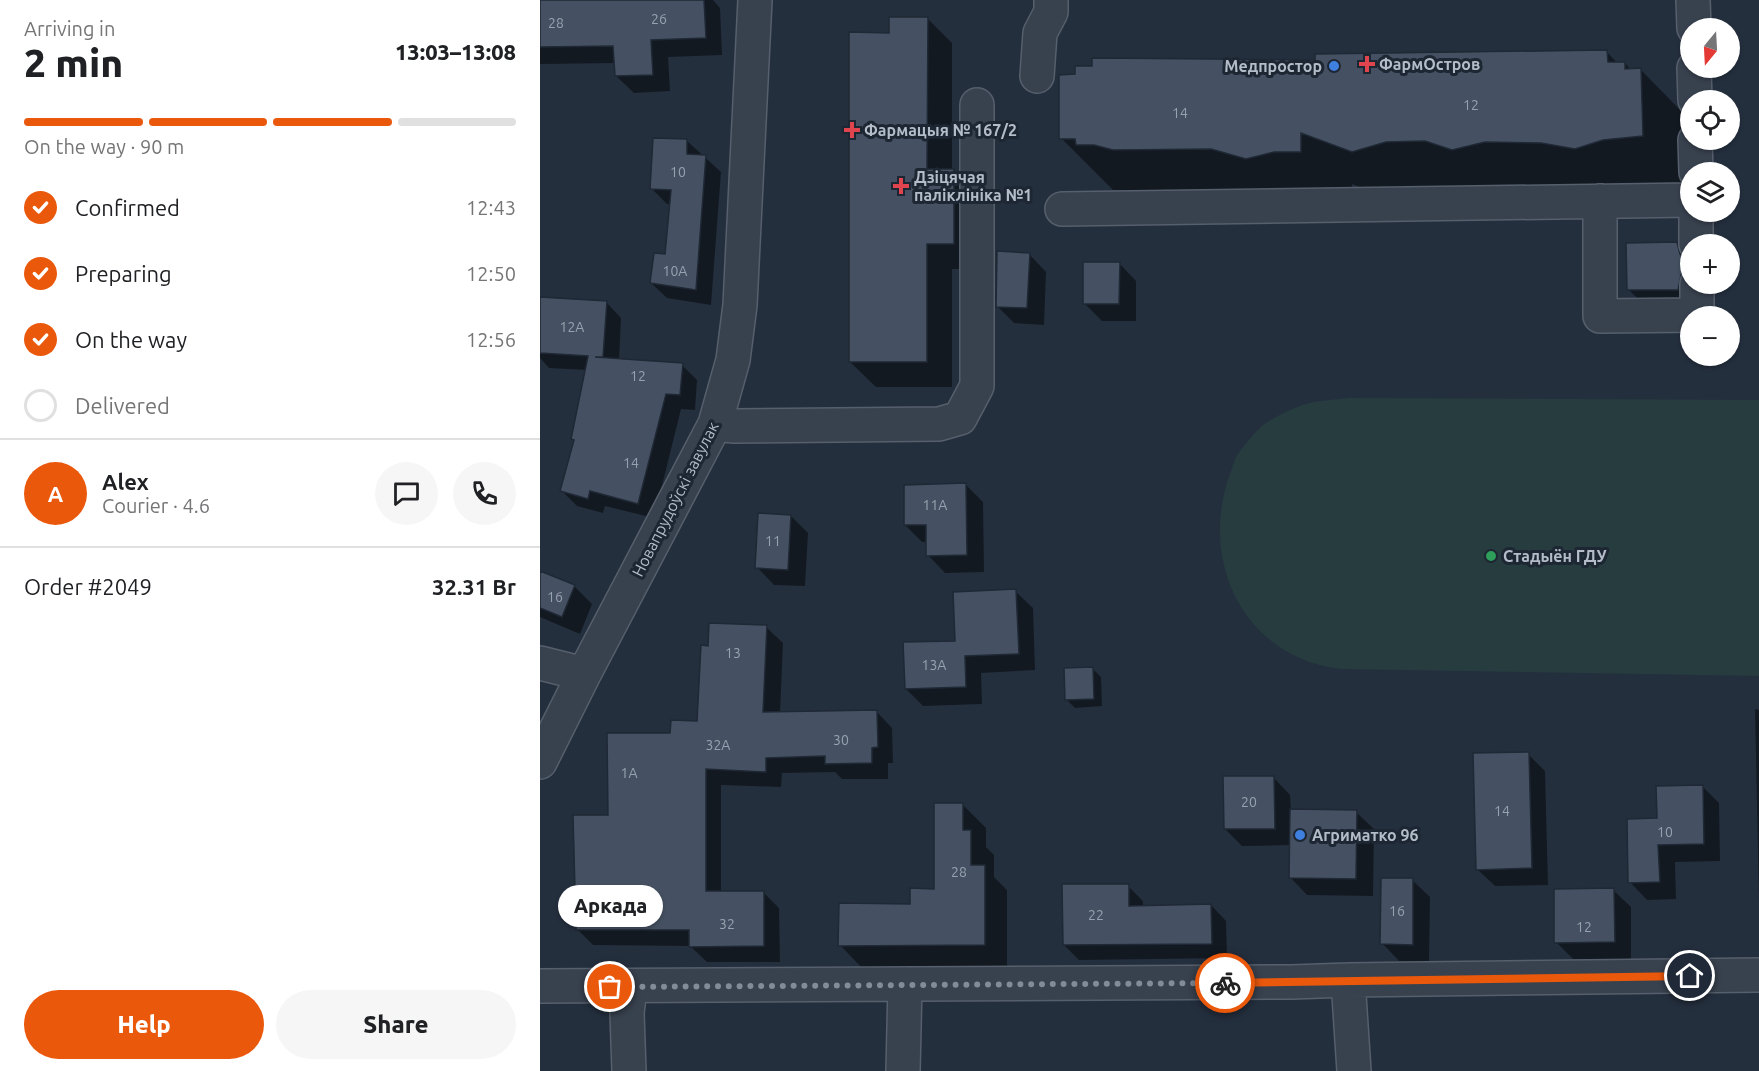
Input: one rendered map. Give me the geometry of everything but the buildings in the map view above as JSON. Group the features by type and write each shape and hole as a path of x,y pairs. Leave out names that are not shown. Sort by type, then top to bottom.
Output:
{"street":[{"name":"Новапрудоўскі завулак","path":"540,762 715,424 733,360 740,305 755,0"},
{"path":"1037,76 1040,33 1051,12 1052,0"},
{"path":"1693,0 1694,18"},
{"path":"715,424 734,426 939,424 960,417 977,386 977,105"},
{"path":"1062,209 1680,200"},
{"path":"1600,201 1600,316 1697,315 1697,294"},
{"path":"540,663 584,674"},
{"path":"540,986 1292,982 1759,975"},
{"path":"1348,980 1354,1071"},
{"path":"903,1071 905,984"},
{"path":"629,1071 627,1013 630,987"}],"green space":[{"name":"Стадыён ГДУ","path":"1348,398 1759,400 1759,676 1341,669 1307,661 1278,646 1255,625 1237,600 1225,571 1220,540 1222,507 1230,474 1238,453 1266,423 1308,403"}],"way so far":[{"path":"610,987 1225,983"}],"place":[{"name":"ФармОстров","path":"1367,64"},
{"name":"Медпростор","path":"1334,66"},
{"name":"Фармацыя № 167/2","path":"852,130"},
{"name":"Дзіцячая паліклініка №1","path":"901,186"},
{"name":"Стадыён ГДУ","path":"1491,556"},
{"name":"Агриматко 96","path":"1300,835"},
{"name":"Аркада","path":"610,987"}],"route":[{"path":"1225,983 1690,976"}]}
